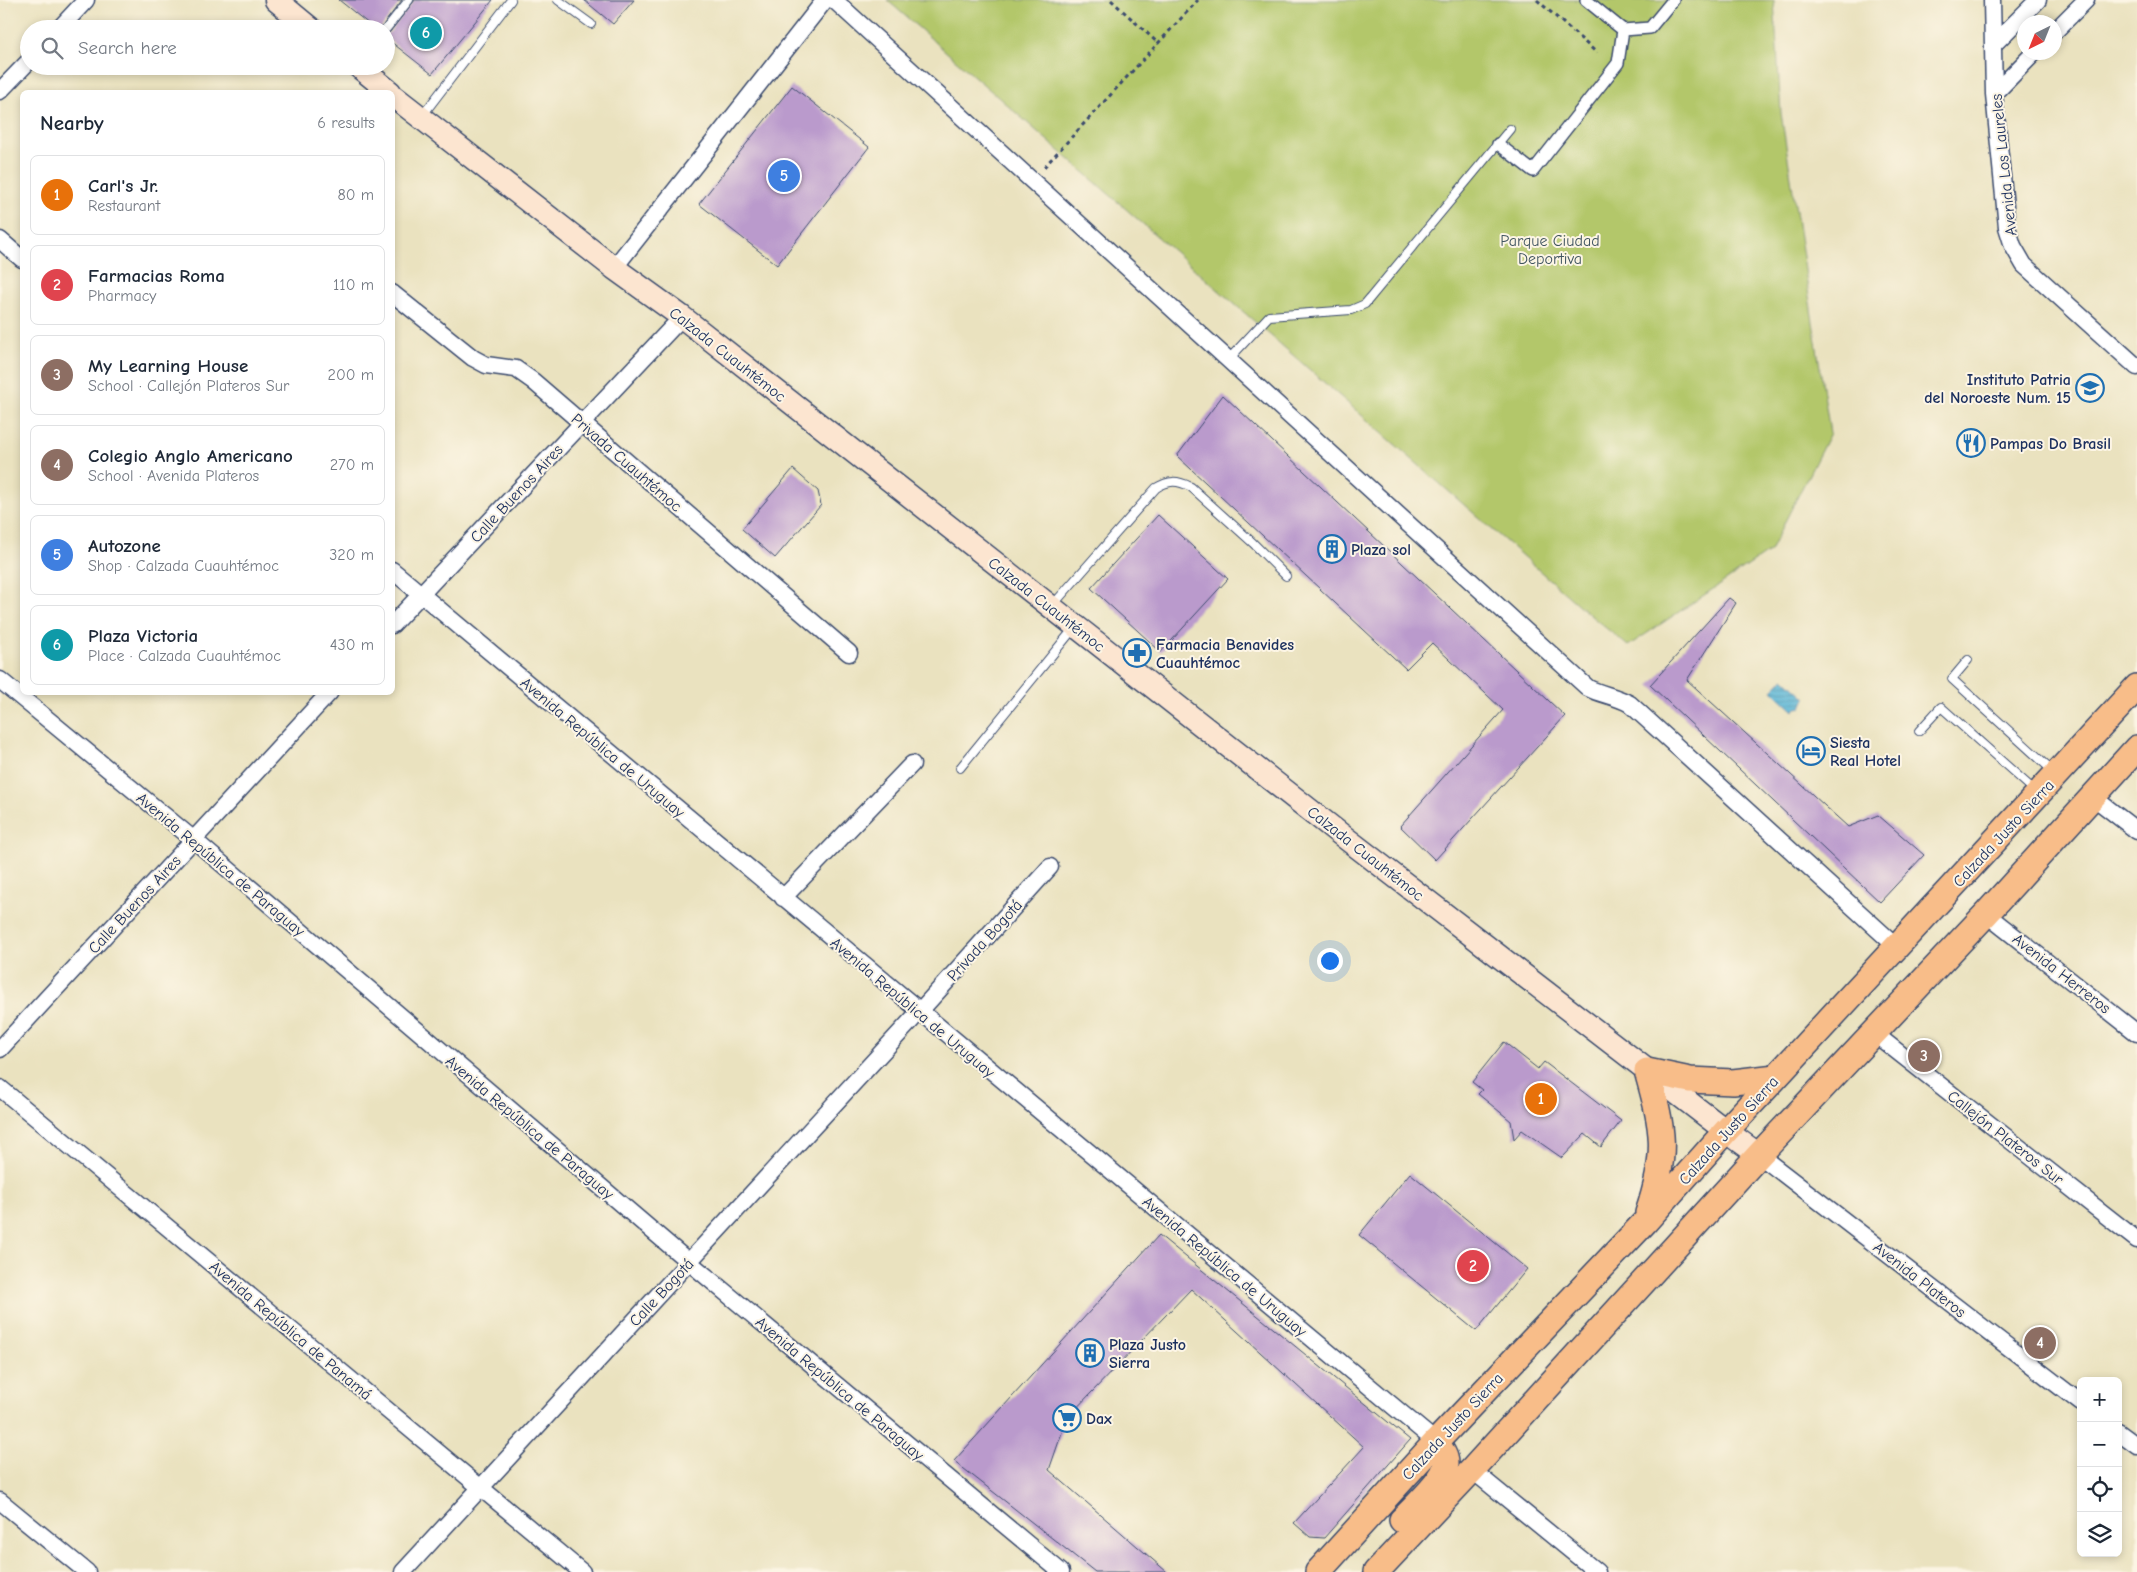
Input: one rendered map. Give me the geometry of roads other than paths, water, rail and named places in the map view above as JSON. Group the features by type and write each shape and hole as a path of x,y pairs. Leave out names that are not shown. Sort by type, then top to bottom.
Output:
{"main road":[{"path":"276,0 300,20"},
{"name":"Calzada Cuauhtémoc","path":"369,75 386,90"},
{"name":"Calzada Cuauhtémoc","path":"395,97 614,268 682,317 1075,626 1647,1071 1759,1155"},
{"name":"Calzada Justo Sierra","path":"1318,1572 1436,1442 1645,1222 1726,1131 2137,687"},
{"path":"1380,1567 1472,1470 1759,1155 1986,914 2137,748"},
{"path":"1645,1222 1658,1184 1662,1156 1659,1112 1647,1071 1690,1080 1724,1082 1776,1077"},
{"path":"1380,1567 1384,1540 1443,1474 1446,1463 1436,1442"}],"street":[{"path":"67,20 86,0"},
{"path":"614,268 825,0"},
{"path":"834,0 1588,688 1601,694 1617,696 1630,704 1897,947"},
{"path":"1586,0 1623,30 1650,28 1673,0"},
{"name":"Avenida Los Laureles","path":"1992,0 1994,94 2007,227 2013,246 2024,265 2137,367"},
{"path":"1994,45 2038,0"},
{"path":"2062,24 2086,0"},
{"path":"1498,144 1533,171 1618,63 1623,30"},
{"path":"1994,94 2027,60"},
{"path":"0,91 20,70"},
{"path":"0,240 20,256"},
{"name":"Privada Cuauhtémoc","path":"395,295 473,358 486,365 516,369 533,381 849,654"},
{"name":"Calle Buenos Aires","path":"395,622 682,317"},
{"name":"Avenida República de Uruguay","path":"395,572 1436,1442"},
{"name":"Avenida República de Paraguay","path":"0,680 194,840 689,1262 1061,1572"},
{"name":"Calle Buenos Aires","path":"0,1049 327,695"},
{"path":"783,898 912,764"},
{"path":"2093,797 2137,832"},
{"name":"Privada Bogotá","path":"919,1012 1050,867"},
{"name":"Avenida Herreros","path":"1986,914 2137,1033"},
{"name":"Calle Bogotá","path":"403,1572 919,1012"},
{"name":"Callejón Plateros Sur","path":"1875,1034 2137,1240"},
{"name":"Avenida República de Panamá","path":"0,1088 582,1572"},
{"name":"Avenida Plateros","path":"1759,1155 2077,1400"},
{"path":"2122,1435 2137,1446"},
{"path":"1472,1470 1597,1572"},
{"path":"0,1500 87,1572"}],"lane":[{"path":"393,20 409,0"},
{"path":"421,118 511,0"},
{"path":"558,0 591,24"},
{"path":"1228,360 1269,316 1351,310 1365,304 1510,129"},
{"path":"1051,607 1156,488 1165,482 1178,481 1191,487 1253,543 1286,576"},
{"path":"960,768 1075,626"},
{"path":"1968,660 1952,679 2057,774"},
{"path":"1919,732 1941,707 2038,794"}],"water":[{"path":"1784,678 1806,698 1802,707 1794,711 1772,690"}],"place":[{"name":"Plaza Victoria","path":"426,33"},
{"name":"Autozone","path":"784,176"},
{"name":"Instituto Patria del Noroeste Num. 15","path":"2090,388"},
{"name":"Pampas Do Brasil","path":"1971,443"},
{"name":"Plaza sol","path":"1332,549"},
{"name":"Farmacia Benavides Cuauhtémoc","path":"1137,653"},
{"name":"Siesta Real Hotel","path":"1811,751"},
{"name":"My Learning House","path":"1924,1056"},
{"name":"Carl's Jr.","path":"1541,1099"},
{"name":"Farmacias Roma","path":"1473,1266"},
{"name":"Colegio Anglo Americano","path":"2040,1343"},
{"name":"Plaza Justo Sierra","path":"1090,1353"},
{"name":"Dax","path":"1067,1418"}],"park label":[{"name":"Parque Ciudad Deportiva","path":"1550,249"}]}
